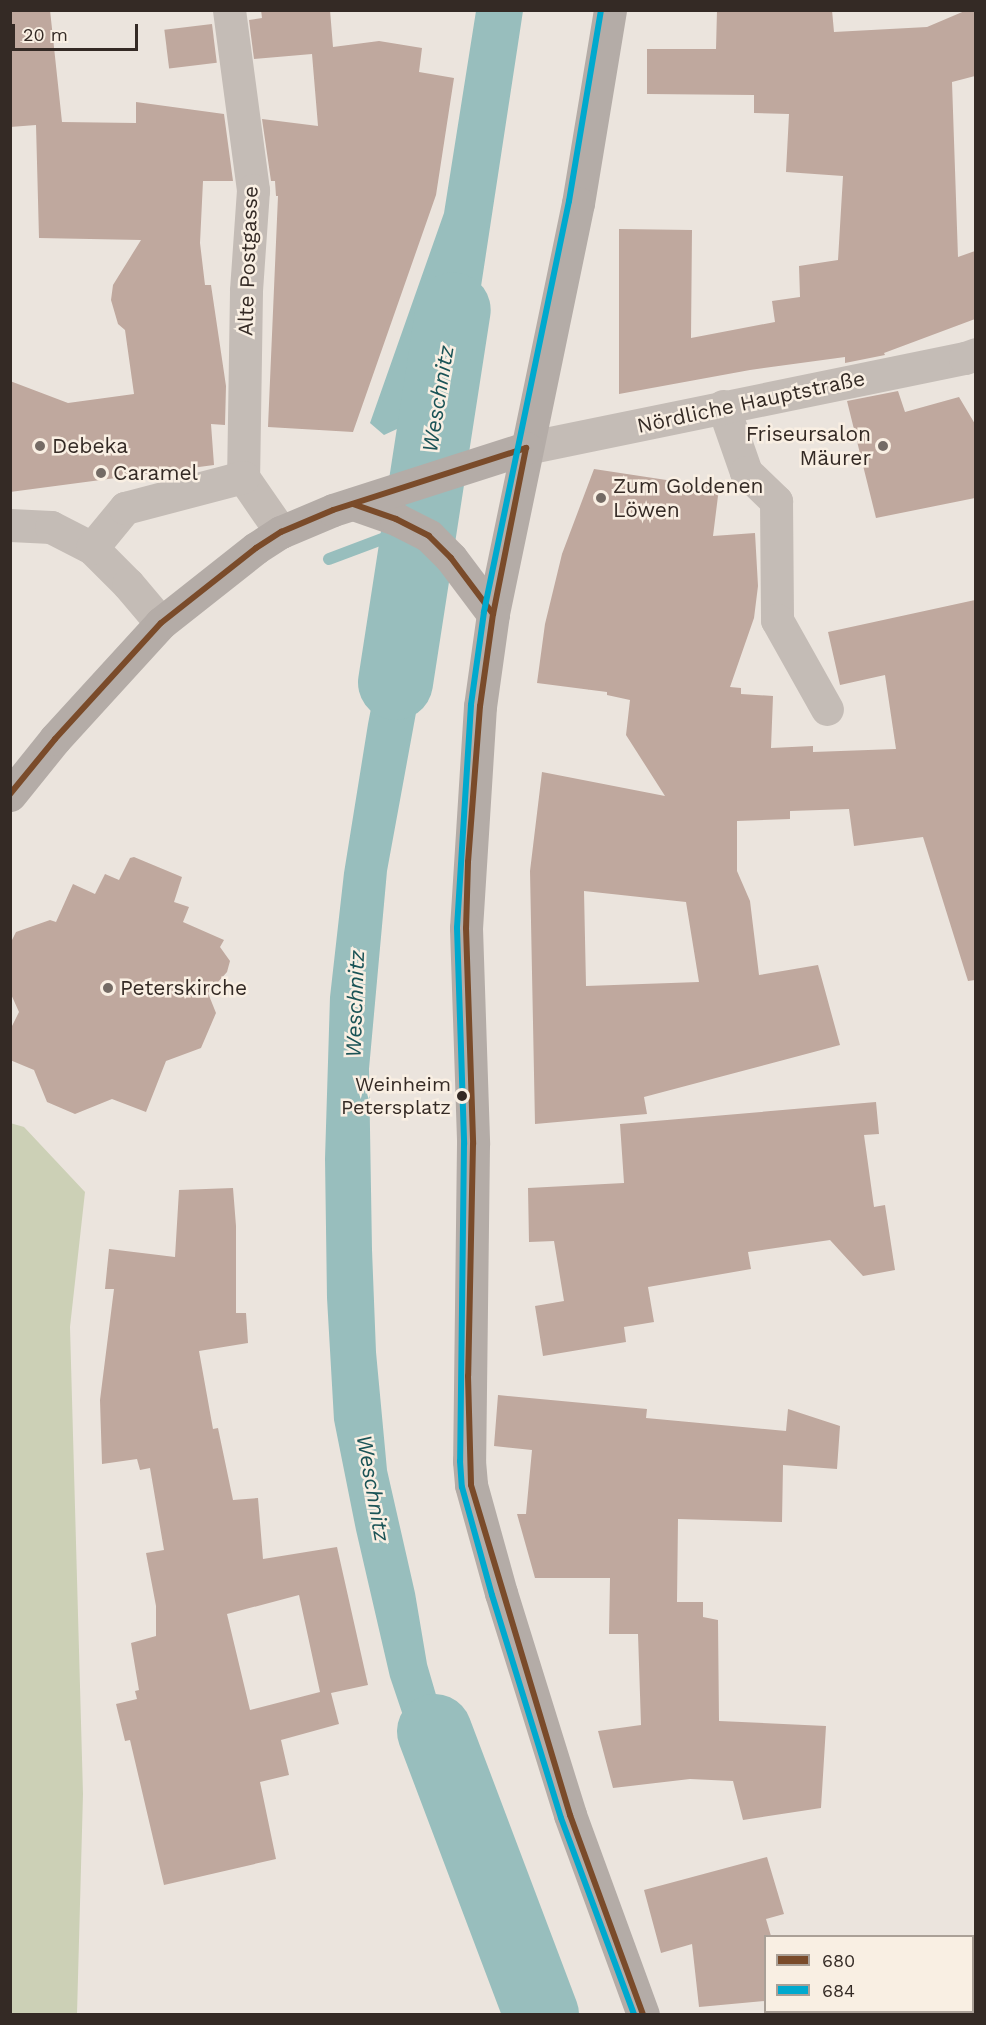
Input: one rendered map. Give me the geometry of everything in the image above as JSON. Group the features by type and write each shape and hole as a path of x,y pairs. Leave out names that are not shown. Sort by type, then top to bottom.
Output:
{"main road":[{"path":"610,10 578,202 514,451 480,706 466,928 473,1144 468,1376 471,1485 570,1815 643,2014"},
{"path":"10,795 55,739 161,623 256,548 281,532 343,507 514,451"},
{"path":"343,507 396,519 429,536 452,558 493,614"}],"street":[{"name":"Alte Postgasse","path":"229,10 253,190 246,291 243,477"},
{"name":"Nördliche Hauptstraße","path":"514,451 723,406 965,358 975,354"},
{"path":"723,406 746,472 776,501 777,620 827,709"},
{"path":"92,548 125,508 243,477 281,532"},
{"path":"10,525 51,527 92,548 129,584 161,623"}],"green space":[{"path":"10,1123 24,1127 85,1192 70,1327 83,1794 77,2014 11,2014"}],"water":[{"path":"476,11 523,11 464,398 384,435 370,423 444,213"},
{"path":"397,573 433,590 436,604 387,871 369,1069 372,1250 376,1352 387,1470 415,1593 427,1664 446,1729 482,1824 444,1837 390,1677 356,1530 334,1420 327,1298 325,1159 330,997 344,873 368,724"}],"building":[{"path":"10,10 50,10 62,122 136,123 136,102 224,114 233,181 203,181 200,243 205,285 211,285 226,386 225,425 211,424 214,465 10,492 10,381 68,403 134,394 125,330 118,324 111,300 113,285 141,240 39,238 36,125 10,127"},
{"path":"261,10 330,10 333,47 379,41 422,48 419,72 454,78 436,195 353,432 268,427 278,196 276,196 275,181 271,181 262,119 318,126 312,54 254,59 249,20 262,18"},
{"path":"717,10 832,10 834,32 927,27 967,10 975,10 975,76 952,82 958,257 975,251 975,319 884,353 885,355 845,363 845,357 750,370 619,394 619,229 692,230 691,338 775,322 772,301 800,297 799,266 838,260 843,176 786,172 789,114 754,113 754,95 647,94 647,49 716,49"},
{"path":"212,24 217,63 169,69 164,30"},
{"path":"898,391 905,412 959,397 975,424 975,498 876,518 847,401"},
{"path":"594,469 719,488 713,536 755,533 758,586 754,618 730,687 741,688 741,694 773,696 771,748 813,746 813,752 896,749 885,675 840,685 828,632 975,600 975,980 968,981 923,837 854,846 849,809 790,811 790,819 737,821 737,871 750,901 759,975 818,965 840,1045 644,1097 647,1114 535,1124 530,871 542,772 665,796 626,735 630,700 607,695 607,692 537,683 545,624 562,554","holes":["584,891 686,902 699,982 586,986"]},
{"name":"Peterskirche","path":"134,857 182,877 174,902 189,907 183,922 224,940 220,947 230,961 227,972 208,993 216,1013 201,1048 166,1061 146,1112 112,1099 75,1114 47,1102 34,1070 10,1060 10,1030 19,1012 10,992 10,944 16,932 50,920 56,922 73,884 95,894 105,874 119,880 130,858"},
{"path":"876,1102 879,1134 864,1135 874,1207 885,1205 895,1270 863,1276 830,1240 748,1252 751,1269 648,1287 654,1322 624,1327 626,1342 543,1356 535,1306 564,1301 554,1241 529,1242 528,1188 624,1183 620,1124"},
{"path":"233,1188 236,1226 236,1313 246,1313 248,1343 199,1351 213,1429 218,1428 233,1500 258,1498 263,1559 337,1547 368,1685 331,1693 339,1724 281,1740 289,1775 260,1782 276,1859 164,1885 130,1740 125,1741 116,1704 137,1699 135,1691 139,1690 131,1643 156,1636 156,1606 146,1553 164,1550 150,1468 140,1470 137,1459 102,1464 100,1400 114,1289 105,1289 109,1249 175,1257 179,1190","holes":["299,1595 320,1692 250,1710 227,1614"]},
{"path":"498,1395 647,1409 646,1418 786,1431 788,1409 840,1426 837,1469 783,1465 782,1522 678,1519 677,1602 703,1602 703,1617 718,1620 719,1721 826,1726 821,1808 743,1820 733,1781 690,1779 613,1788 598,1731 641,1725 638,1634 609,1634 610,1578 535,1578 517,1514 526,1514 532,1450 494,1446"},
{"path":"767,1857 784,1914 766,1919 771,1935 764,1935 764,2001 699,2007 692,1944 661,1953 644,1890"}],"waterway":[{"name":"Weschnitz","path":"395,682 453,309"},
{"path":"329,559 406,530"},
{"name":"Weschnitz","path":"434,1731 541,2014"}],"transit line":[{"name":"684","path":"601,10 569,201 484,612 471,705 457,928 464,1144 460,1461 462,1487 492,1595 561,1818 634,2014"},
{"name":"680","path":"10,794 55,739 161,623 256,548 281,532 333,510 526,448 493,614 480,706 468,862 466,928 473,1144 468,1376 471,1485 570,1815 643,2014"},
{"name":"680","path":"353,504 396,519 429,536 451,558 493,614"}],"place":[{"name":"Debeka","path":"40,446"},
{"name":"Friseursalon Mäurer","path":"883,446"},
{"name":"Caramel","path":"101,473"},
{"name":"Zum Goldenen Löwen","path":"601,498"},
{"name":"Peterskirche","path":"108,988"},
{"name":"Weinheim Petersplatz","path":"462,1096"}]}
